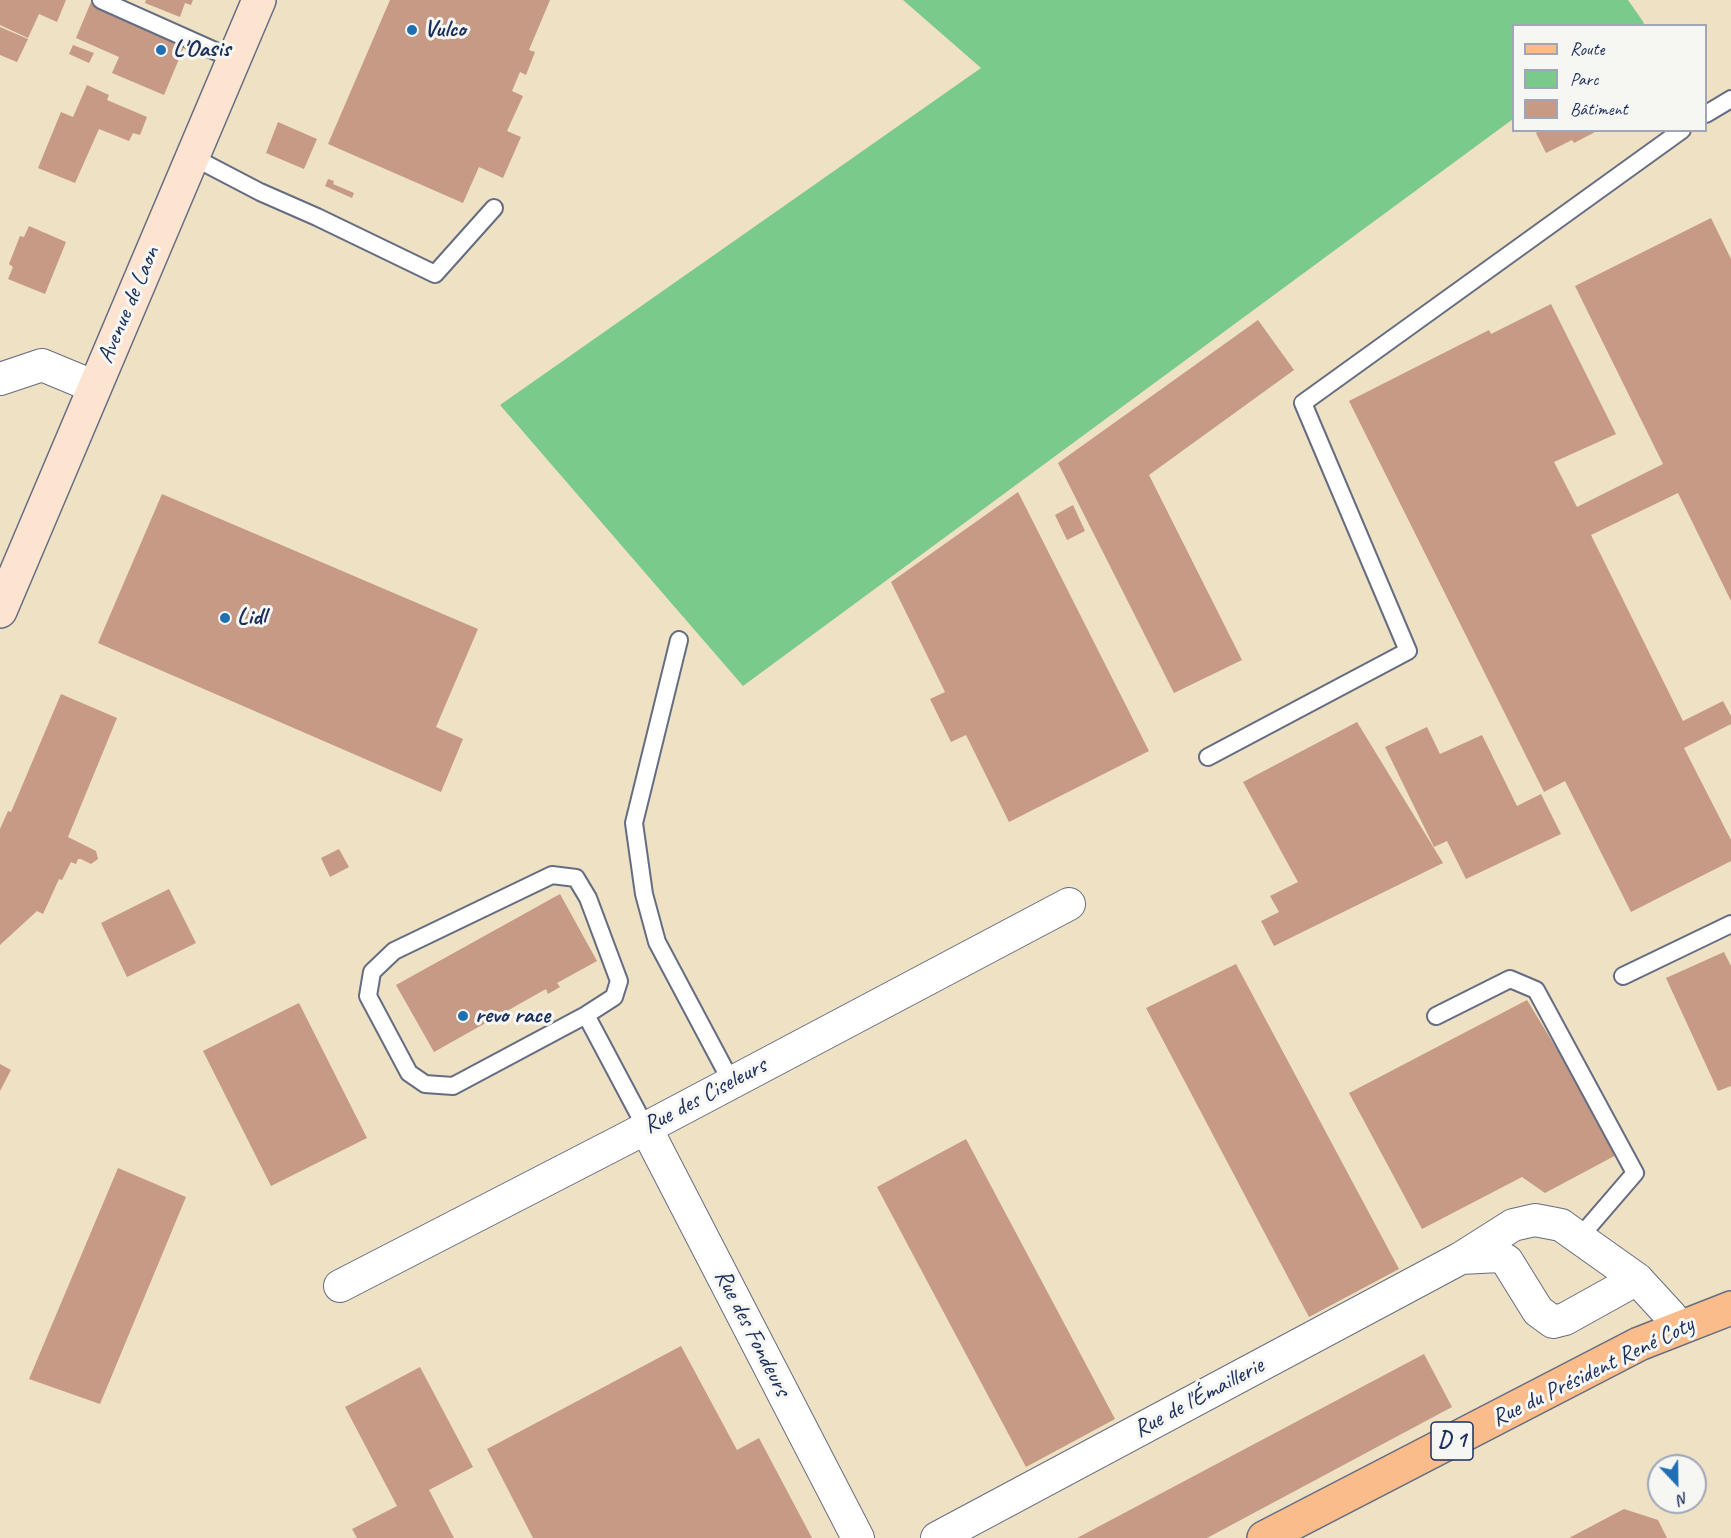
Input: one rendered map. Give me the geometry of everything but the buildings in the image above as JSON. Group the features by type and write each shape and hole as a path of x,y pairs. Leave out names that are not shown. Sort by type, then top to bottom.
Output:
{"main road":[{"name":"Avenue de Laon","path":"0,611 259,0"},
{"name":"D 1","path":"1639,1344 1671,1316 1731,1285"},
{"name":"Rue du Président René Coty","path":"1264,1538 1639,1344 1731,1308"}],"street":[{"path":"0,379 42,365 95,387"},
{"name":"Rue des Ciseleurs","path":"340,1286 732,1083 1069,904"},
{"name":"Rue des Fondeurs","path":"646,1128 858,1538"},
{"name":"Rue de l'Émaillerie","path":"937,1538 1461,1258 1513,1225 1535,1220 1561,1225 1637,1279 1671,1316"},
{"name":"Rue de l'Émaillerie","path":"1461,1258 1499,1256 1507,1261 1538,1311 1553,1322 1565,1319 1637,1279"}],"lane":[{"path":"101,0 233,59"},
{"path":"1707,113 1731,99"},
{"path":"1208,757 1408,651 1304,402 1679,132"},
{"path":"191,156 260,192 435,274 494,208"},
{"path":"679,640 634,823 644,894 657,942 732,1083"},
{"path":"552,875 576,878 588,898 619,981 614,997 586,1015 453,1086 425,1084 409,1073 368,996 372,972 394,951 552,875"},
{"path":"1623,976 1731,924"},
{"path":"1436,1016 1510,979 1536,990 1635,1173 1579,1238"},
{"path":"586,1015 646,1128"}],"green space":[{"path":"903,0 1628,0 1644,23 1512,24 1512,120 743,686 500,405 981,68"}],"place":[{"name":"Vulco","path":"412,30"},
{"name":"L'Oasis","path":"161,50"},
{"name":"Lidl","path":"225,618"},
{"name":"revo race","path":"463,1016"}]}
